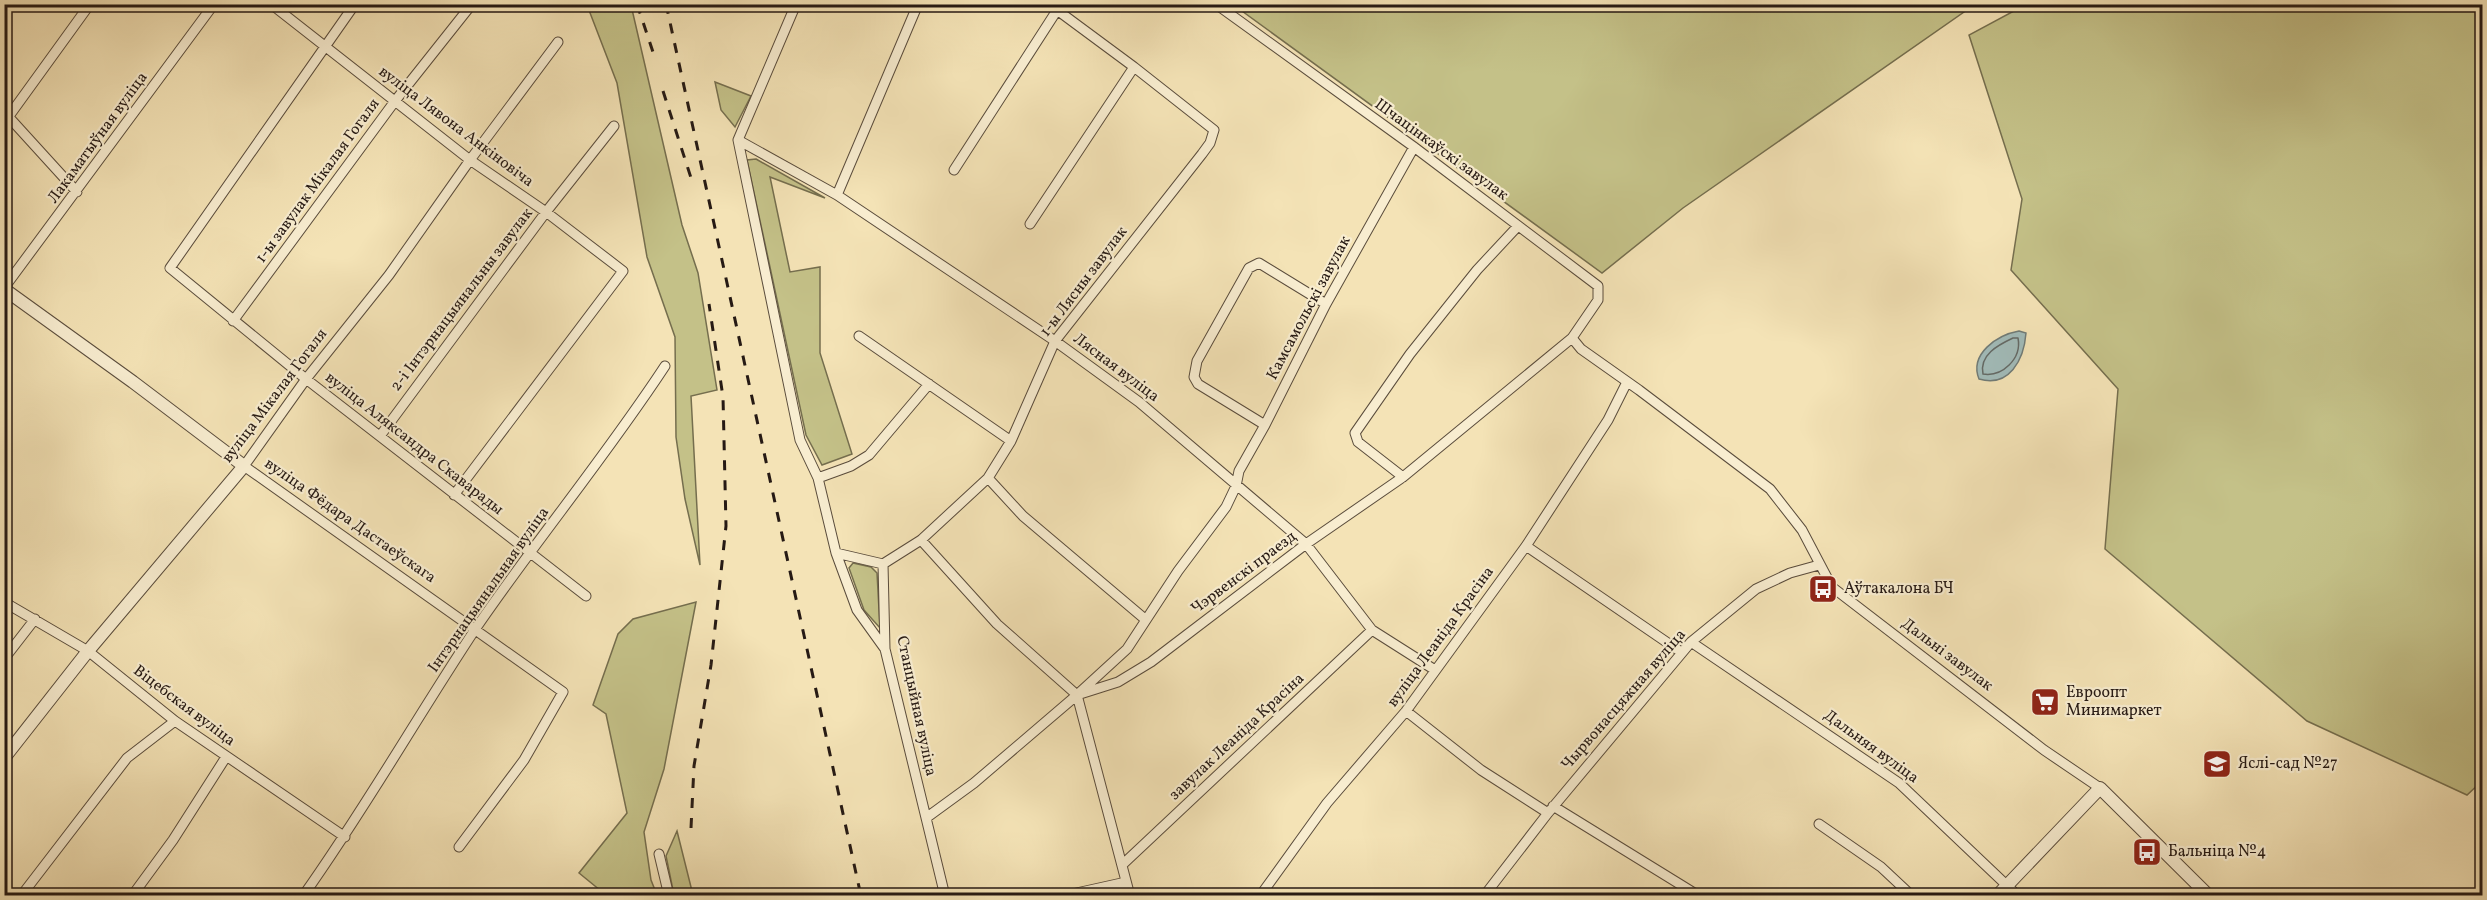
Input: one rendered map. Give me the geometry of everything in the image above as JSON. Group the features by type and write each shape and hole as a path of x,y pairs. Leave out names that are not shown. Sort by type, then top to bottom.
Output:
{"street":[{"path":"76,192 7,114 90,4"},
{"name":"Лакаматыўная вуліца","path":"4,289 214,4"},
{"name":"вуліца Лявона Анкіновіча","path":"272,4 470,160 546,212 623,271 454,495"},
{"path":"325,46 355,4"},
{"name":"1-ы завулак Мікалая Гогаля","path":"233,321 395,101 472,4"},
{"path":"796,4 738,140 800,440 818,478 836,553 857,610 885,649"},
{"path":"837,195 918,4"},
{"name":"Шчацінкаўскі завулак","path":"1216,4 1414,147 1598,286 1598,300 1572,338"},
{"path":"954,170 1059,7 1134,67 1030,224"},
{"name":"вуліца Мікалая Гогаля","path":"4,758 88,651 244,466 306,379 389,275 470,160 558,42"},
{"name":"вуліца Аляксандра Скаварады","path":"325,46 170,268 306,379 586,596"},
{"name":"1-ы Лясны завулак","path":"921,540 987,478 1011,441 1055,341 1210,142 1214,130 1134,67"},
{"name":"2-і Інтэрнацыянальны завулак","path":"380,435 546,212 614,126"},
{"name":"Лясная вуліца","path":"738,140 837,195 1055,341 1139,402 1306,544 1372,630 1435,670"},
{"name":"Камсамольскі завулак","path":"1077,695 1126,649 1178,571 1226,507 1236,486 1239,471 1265,425 1326,304 1414,147"},
{"path":"1403,477 1358,442 1355,433 1417,345 1477,270 1518,226"},
{"path":"1265,425 1198,384 1194,377 1197,361 1249,268 1259,263 1326,304"},
{"name":"вуліца Фёдара Дастаеўскага","path":"4,289 353,545 476,628 563,692 524,760 459,847"},
{"path":"859,336 1011,441"},
{"name":"Дальні завулак","path":"1572,338 1581,349 1770,489 1802,530 1832,587 2044,750 2100,788 2209,896"},
{"name":"Чэрвенскі праезд","path":"926,818 974,783 1077,695 1118,682 1151,662 1306,544 1403,477 1572,338"},
{"name":"Інтэрнацыянальная вуліца","path":"303,896 345,837 476,628 630,419 665,366"},
{"name":"вуліца Леаніда Красіна","path":"1260,896 1328,803 1406,711 1526,546 1608,420 1627,382"},
{"path":"818,478 851,466 868,455 929,384"},
{"path":"987,478 1023,516 1146,620"},
{"path":"836,553 883,564 921,540 997,624 1077,695 1130,896"},
{"path":"1526,546 1681,652"},
{"name":"Станцыйная вуліца","path":"883,564 885,649 945,896"},
{"name":"Чырвонасцяжная вуліца","path":"1484,896 1550,809 1691,642 1756,589 1790,573 1819,566"},
{"name":"Віцебская вуліца","path":"4,602 88,651 175,721 345,837"},
{"path":"4,659 35,619"},
{"name":"завулак Леаніда Красіна","path":"1122,865 1372,630"},
{"name":"Дальняя вуліца","path":"1691,642 1899,783 2018,896"},
{"path":"1406,711 1480,770 1698,895"},
{"path":"21,896 127,758 175,721"},
{"path":"132,896 173,840 226,757"},
{"path":"1997,896 2100,788"},
{"path":"1819,824 1881,867 1912,896"},
{"path":"659,854 669,896"},
{"path":"1063,896 1126,882"}],"shaded area":[{"path":"1236,4 1974,5 1683,208 1602,273 1235,6"},
{"path":"587,5 631,5 682,225 698,273 717,390 691,396 700,565 685,499 676,437 675,337 647,257 617,83"},
{"path":"2025,5 2482,5 2482,781 2467,795 2307,721 2105,549 2118,389 2011,270 2022,199 1969,35"},
{"path":"715,82 751,96 735,127 721,110"},
{"path":"756,159 825,198 770,177 790,272 820,267 820,353 852,454 822,465 806,435 747,160"},
{"path":"853,563 871,567 877,573 880,628 864,610 849,568"},
{"path":"696,602 664,769 644,832 651,880 657,895 606,895 579,873 627,813 606,714 593,705 618,634 633,619"},
{"path":"677,831 693,895 674,895 666,856"}],"water":[{"path":"2019,331 2026,333 2025,343 2013,370 2007,376 1999,379 1990,381 1979,379 1977,370 1981,354 1994,341"}],"railway":[{"path":"637,4 656,61"},
{"path":"666,4 861,896"},
{"path":"663,91 692,181"},
{"path":"691,828 694,766 711,665 726,526 723,397 709,304"}],"place":[{"name":"Аўтакалона БЧ","path":"1823,589"},
{"name":"Евроопт Минимаркет","path":"2045,702"},
{"name":"Яслі-сад №27","path":"2217,764"},
{"name":"Бальніца №4","path":"2147,852"}]}
